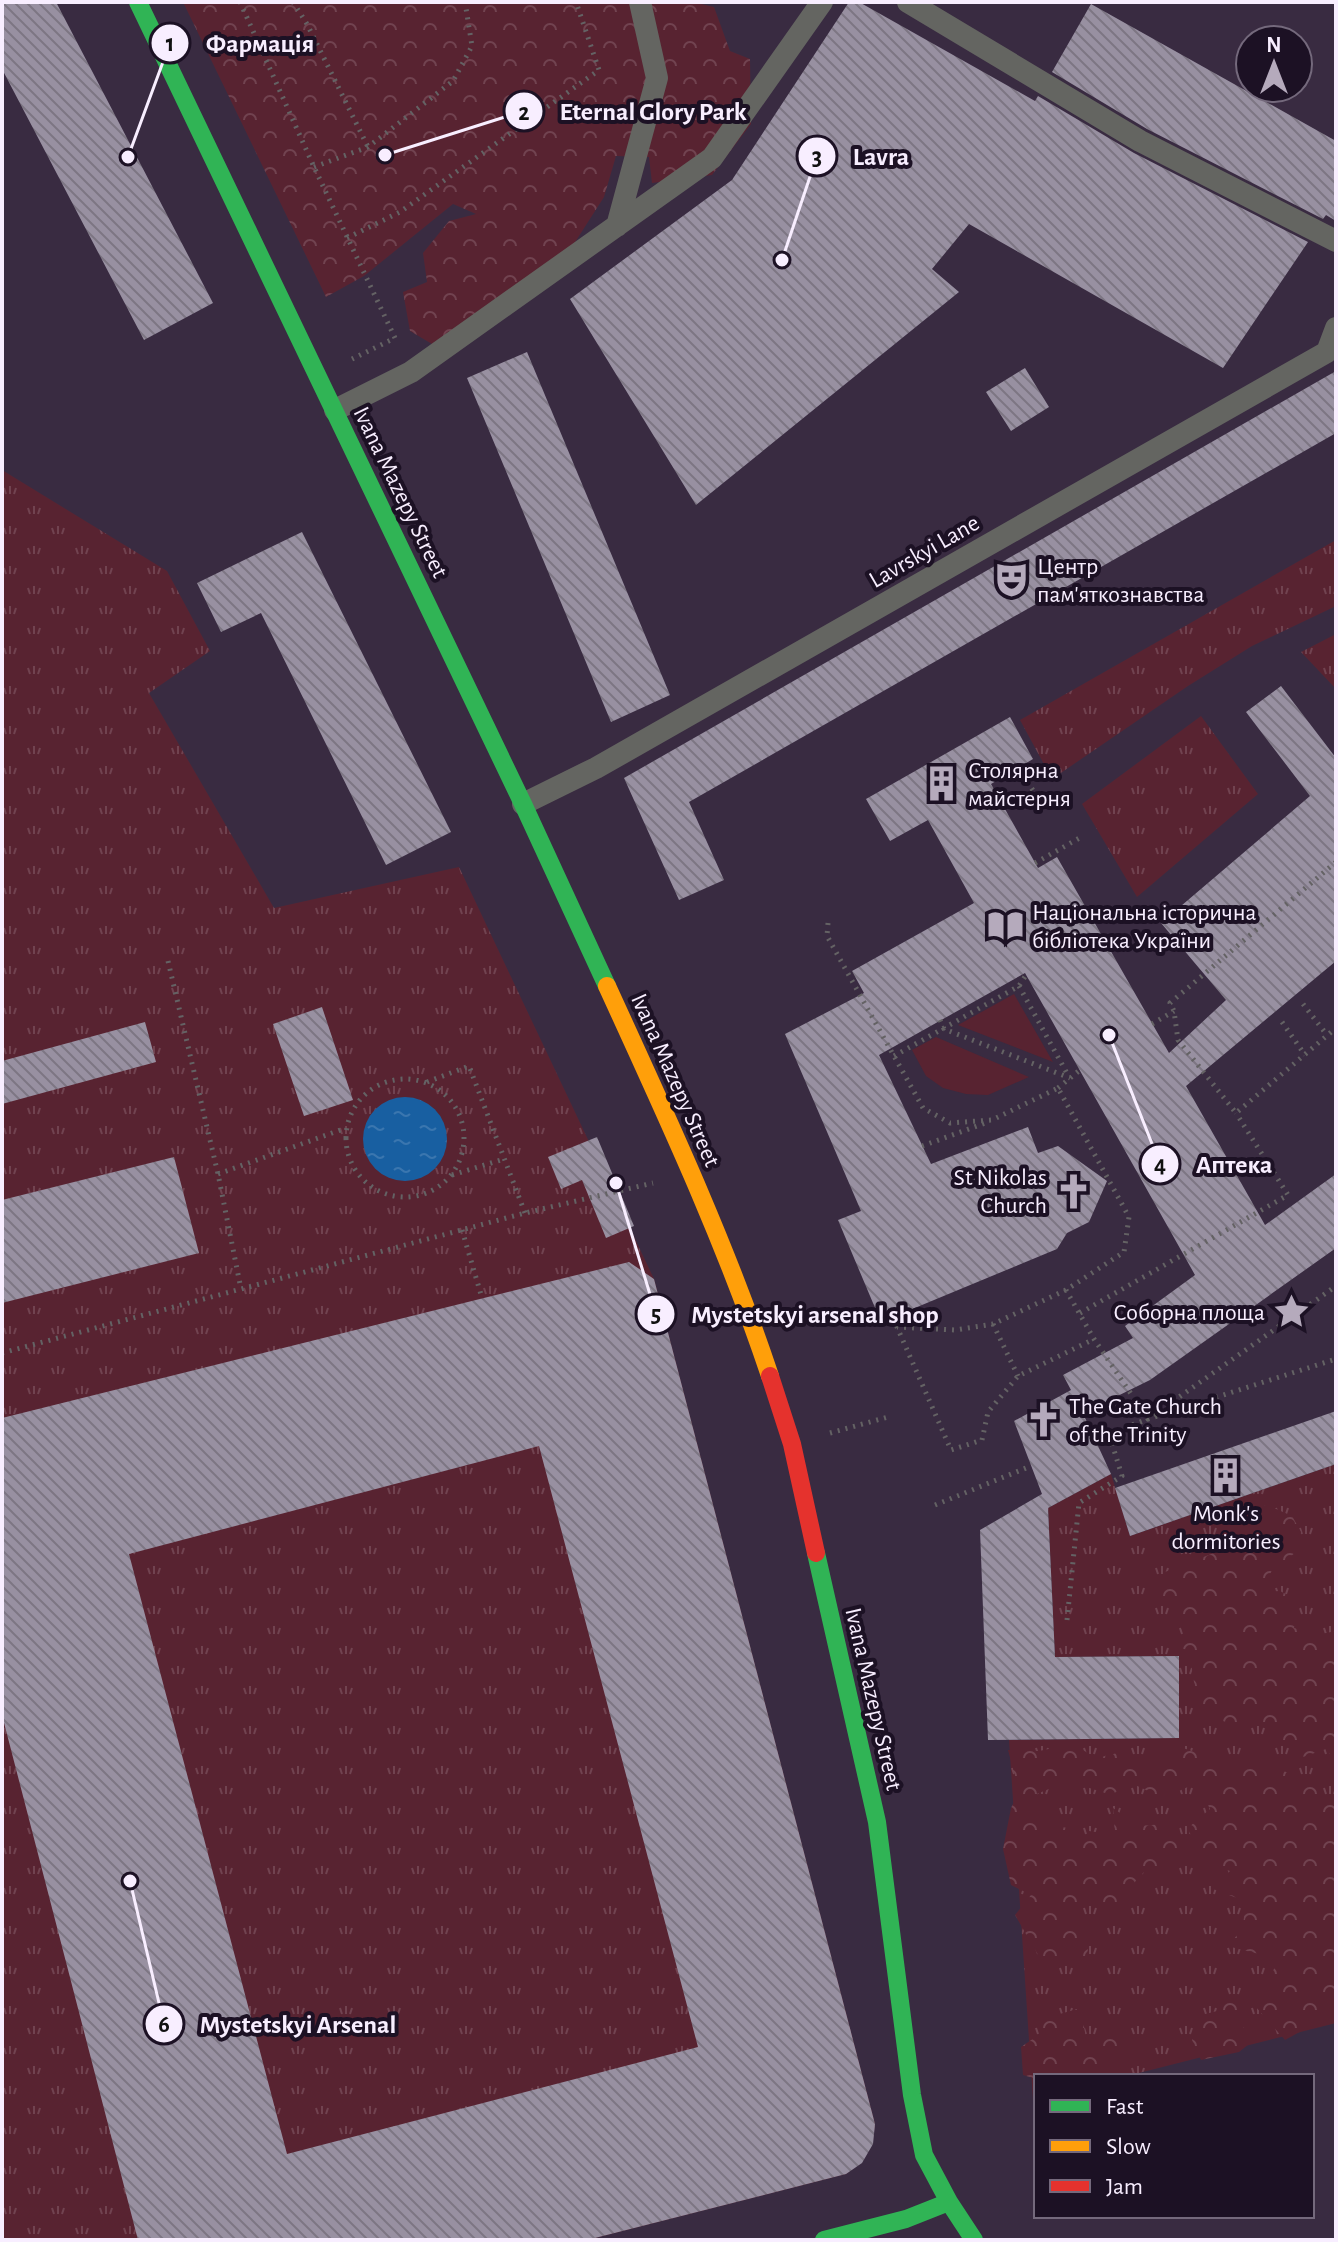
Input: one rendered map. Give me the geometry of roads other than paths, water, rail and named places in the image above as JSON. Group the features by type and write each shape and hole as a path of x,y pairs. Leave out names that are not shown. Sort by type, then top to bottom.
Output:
{"main road":[{"name":"Ivana Mazepy Street","path":"138,2 523,804 685,1155 745,1301 792,1444 877,1822 912,2095 924,2155 940,2206 974,2240"},
{"path":"824,2240 906,2219 940,2206"}],"lane":[{"path":"617,226 657,78 640,2"},
{"path":"335,410 411,372 712,158 822,2"},
{"path":"908,2 1140,141 1336,241"},
{"name":"Lavrskyi Lane","path":"523,804 596,768 1327,352 1336,328"},
{"path":"917,2240 940,2206"}],"water":[{"path":"397,1097 413,1097 429,1104 440,1115 447,1139 444,1155 435,1169 413,1181 397,1181 381,1174 370,1163 363,1147 363,1131 370,1115 381,1104"}],"place":[{"name":"Eternal Glory Park","path":"385,155"},
{"name":"Фармація","path":"128,157"},
{"name":"Lavra","path":"782,260"},
{"name":"Центр пам'яткознавства","path":"1011,580"},
{"name":"Столярна майстерня","path":"942,784"},
{"name":"Національна історична бібліотека України","path":"1006,926"},
{"name":"Аптека","path":"1109,1035"},
{"name":"Mystetskyi arsenal shop","path":"616,1183"},
{"name":"St Nikolas Church","path":"1073,1191"},
{"name":"Соборна площа","path":"1291,1312"},
{"name":"The Gate Church of the Trinity","path":"1043,1420"},
{"name":"Monk's dormitories","path":"1226,1476"},
{"name":"Mystetskyi Arsenal","path":"130,1881"}]}
